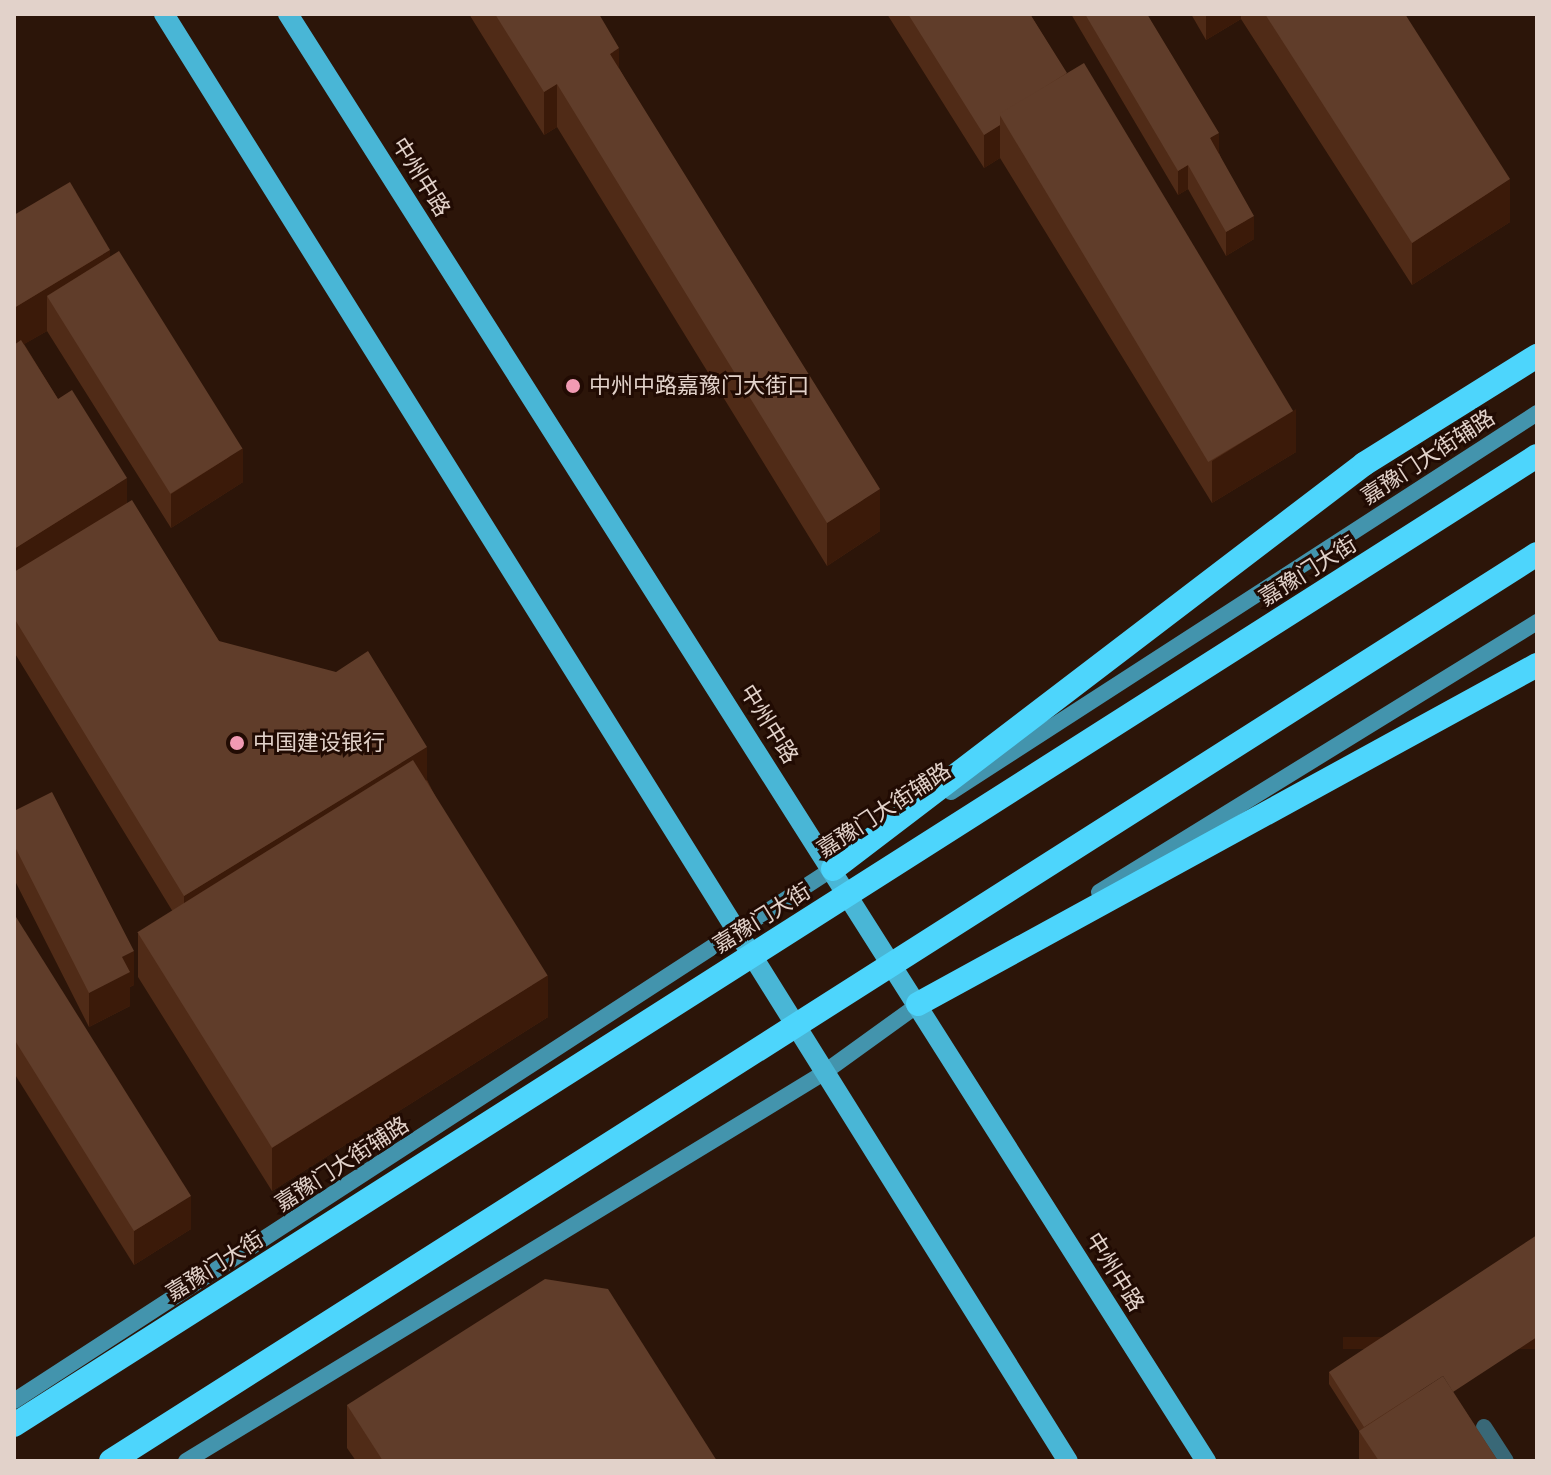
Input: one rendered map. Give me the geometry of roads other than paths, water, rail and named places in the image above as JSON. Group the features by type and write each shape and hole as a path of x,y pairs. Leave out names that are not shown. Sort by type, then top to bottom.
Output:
{"highway":[{"path":"833,869 1364,464 1537,356"},
{"name":"嘉豫门大街","path":"14,1425 1537,456"},
{"path":"111,1461 1537,554"},
{"path":"918,1004 1489,695 1537,665"}],"main road":[{"path":"164,14 740,935 822,1074 1068,1461"},
{"name":"中州中路","path":"288,14 1206,1461"},
{"name":"嘉豫门大街辅路","path":"14,1401 740,935 833,869 1537,413"},
{"path":"186,1461 822,1074 918,1004 1537,622"}],"lane":[{"path":"1484,1427 1506,1461"}],"place":[{"name":"中州中路嘉豫门大街口","path":"573,386"},
{"name":"中国建设银行","path":"237,743"}]}
